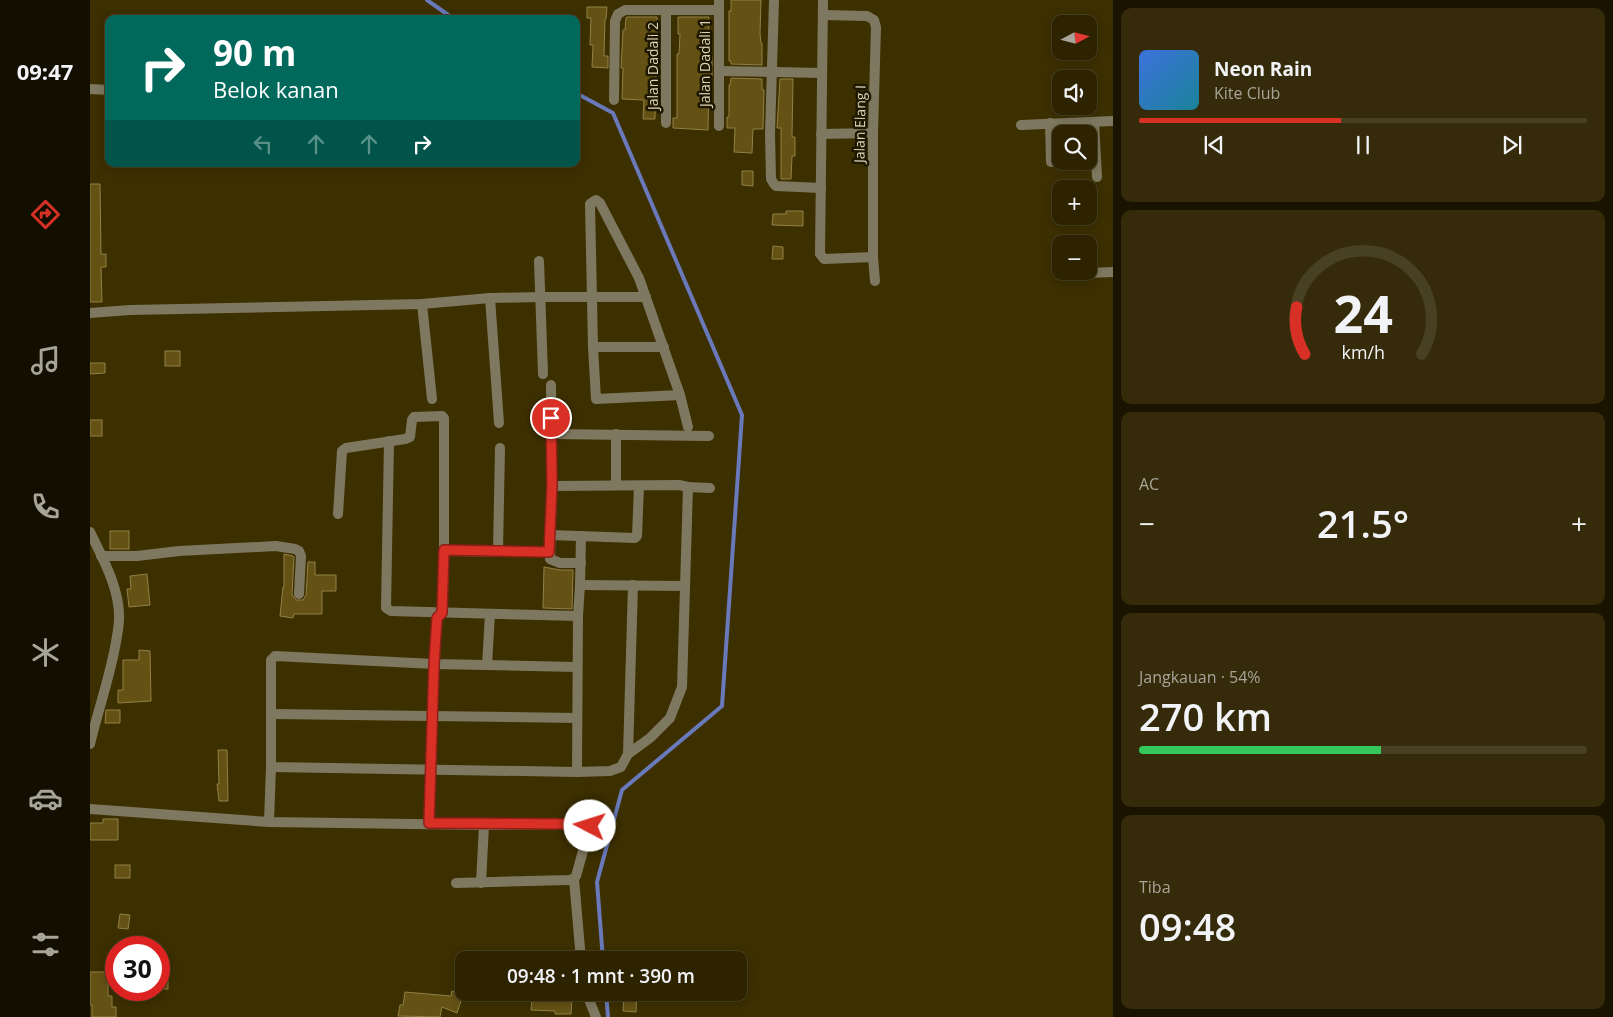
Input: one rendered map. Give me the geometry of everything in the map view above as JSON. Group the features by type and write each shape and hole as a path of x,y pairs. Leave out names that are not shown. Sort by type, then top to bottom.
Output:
{"street":[{"path":"774,0 771,179 776,186 821,188"},
{"path":"823,0 820,254 824,259 873,256"},
{"path":"614,100 615,21 618,14 624,10 666,10 719,5"},
{"name":"Jalan Dadali 1","path":"719,5 719,126"},
{"name":"Jalan Dadali 2","path":"666,10 666,123"},
{"name":"Jalan Elang I","path":"824,15 867,16 874,20 876,26 873,133 873,256 875,281"},
{"path":"719,72 822,73"},
{"path":"90,90 105,90"},
{"path":"1021,125 1113,121"},
{"path":"1094,122 1097,177"},
{"path":"1050,123 1051,162"},
{"path":"821,134 873,133"},
{"path":"680,395 596,398 590,204 596,200 600,203 639,278 680,395 688,426"},
{"path":"539,261 543,374"},
{"path":"1097,273 1113,272"},
{"path":"90,313 130,310 422,304 490,298 646,297"},
{"path":"490,298 499,423"},
{"path":"422,304 432,399"},
{"path":"593,347 664,347"},
{"path":"551,385 552,486 550,559 554,562 581,563"},
{"path":"338,514 342,451 349,446 410,437 414,417 442,416 444,418 442,613 437,618 434,664 429,823"},
{"path":"551,434 709,436"},
{"path":"616,434 616,485"},
{"path":"389,441 386,608 391,611 578,616"},
{"path":"498,551 500,448"},
{"path":"552,486 616,485 710,488"},
{"path":"550,535 635,538 639,486"},
{"path":"271,767 577,772 610,771 621,767 628,754 650,738 670,718 682,687 688,487"},
{"path":"90,532 111,578 119,619 112,668 90,744"},
{"path":"577,772 577,667 581,536"},
{"path":"101,556 137,556 179,551 276,546 295,549 299,551 301,556 299,594"},
{"path":"444,550 549,552"},
{"path":"580,585 685,586"},
{"path":"628,754 632,585"},
{"path":"487,666 490,614"},
{"path":"269,822 271,660 274,656 487,666 577,667"},
{"path":"271,714 578,718"},
{"path":"90,809 269,822 484,825 575,824 590,826 574,879 580,951"},
{"path":"481,883 484,825"},
{"path":"456,883 574,879"},
{"path":"590,1001 596,1017"}],"building":[{"path":"731,0 761,0 760,33 762,65 731,64 731,61 729,61 729,11 731,11"},
{"path":"587,7 607,7 604,56 608,56 608,68 592,67 593,45 590,45 591,18 587,18"},
{"path":"627,17 657,17 655,119 643,119 644,100 622,99 623,30 625,30"},
{"path":"678,17 709,17 708,56 712,56 712,76 709,76 708,130 673,128 673,118 677,118 677,54 679,54 680,34 678,34"},
{"path":"731,78 762,79 762,89 764,90 763,129 753,129 752,153 734,152 735,128 727,128"},
{"path":"780,79 793,79 792,137 795,137 795,156 792,156 791,179 781,179 781,128 777,128"},
{"path":"742,171 753,171 753,186 742,185"},
{"path":"90,184 100,184 101,254 106,254 106,267 101,267 102,302 90,302"},
{"path":"786,211 803,211 803,226 772,225 773,214 786,214"},
{"path":"773,246 783,247 783,259 772,259"},
{"path":"165,351 180,351 180,366 165,366"},
{"path":"90,363 105,363 105,373 90,374"},
{"path":"90,420 102,420 102,436 90,436"},
{"path":"110,531 129,531 129,549 110,549"},
{"path":"284,554 294,557 292,594 296,600 303,600 306,595 308,562 315,562 315,575 336,575 336,591 322,591 322,614 294,614 293,618 280,616 284,587"},
{"path":"544,567 573,570 572,609 543,608"},
{"path":"147,574 150,605 129,607 127,589 131,589 130,576"},
{"path":"139,650 150,651 151,701 118,703 118,690 123,690 123,660 139,660"},
{"path":"106,710 120,710 120,723 105,723"},
{"path":"218,750 227,750 228,801 219,801 217,784 219,784"},
{"path":"103,819 118,819 118,840 90,840 90,823 103,823"},
{"path":"115,865 130,865 130,878 115,878"},
{"path":"120,914 130,915 128,929 118,928"},
{"path":"90,972 105,972 105,1001 112,1001 112,1007 116,1007 116,1017 92,1017 92,1005 90,1005"},
{"path":"452,991 455,992 455,1001 461,1001 457,1013 442,1007 440,1017 398,1016 400,1005 403,1005 405,992 451,996"},
{"path":"532,1001 572,1001 571,1014 555,1014 555,1011 531,1010"},
{"path":"624,1001 637,1001 636,1012 623,1011"}],"waterway":[{"path":"427,0 448,15"},
{"path":"580,95 613,113 742,415 722,706 622,790 597,882 602,951"},
{"path":"607,1001 608,1017"}],"route":[{"path":"551,418 552,486 549,552 444,550 442,613 437,618 434,664 429,823 484,825 582,824 590,826"}]}
